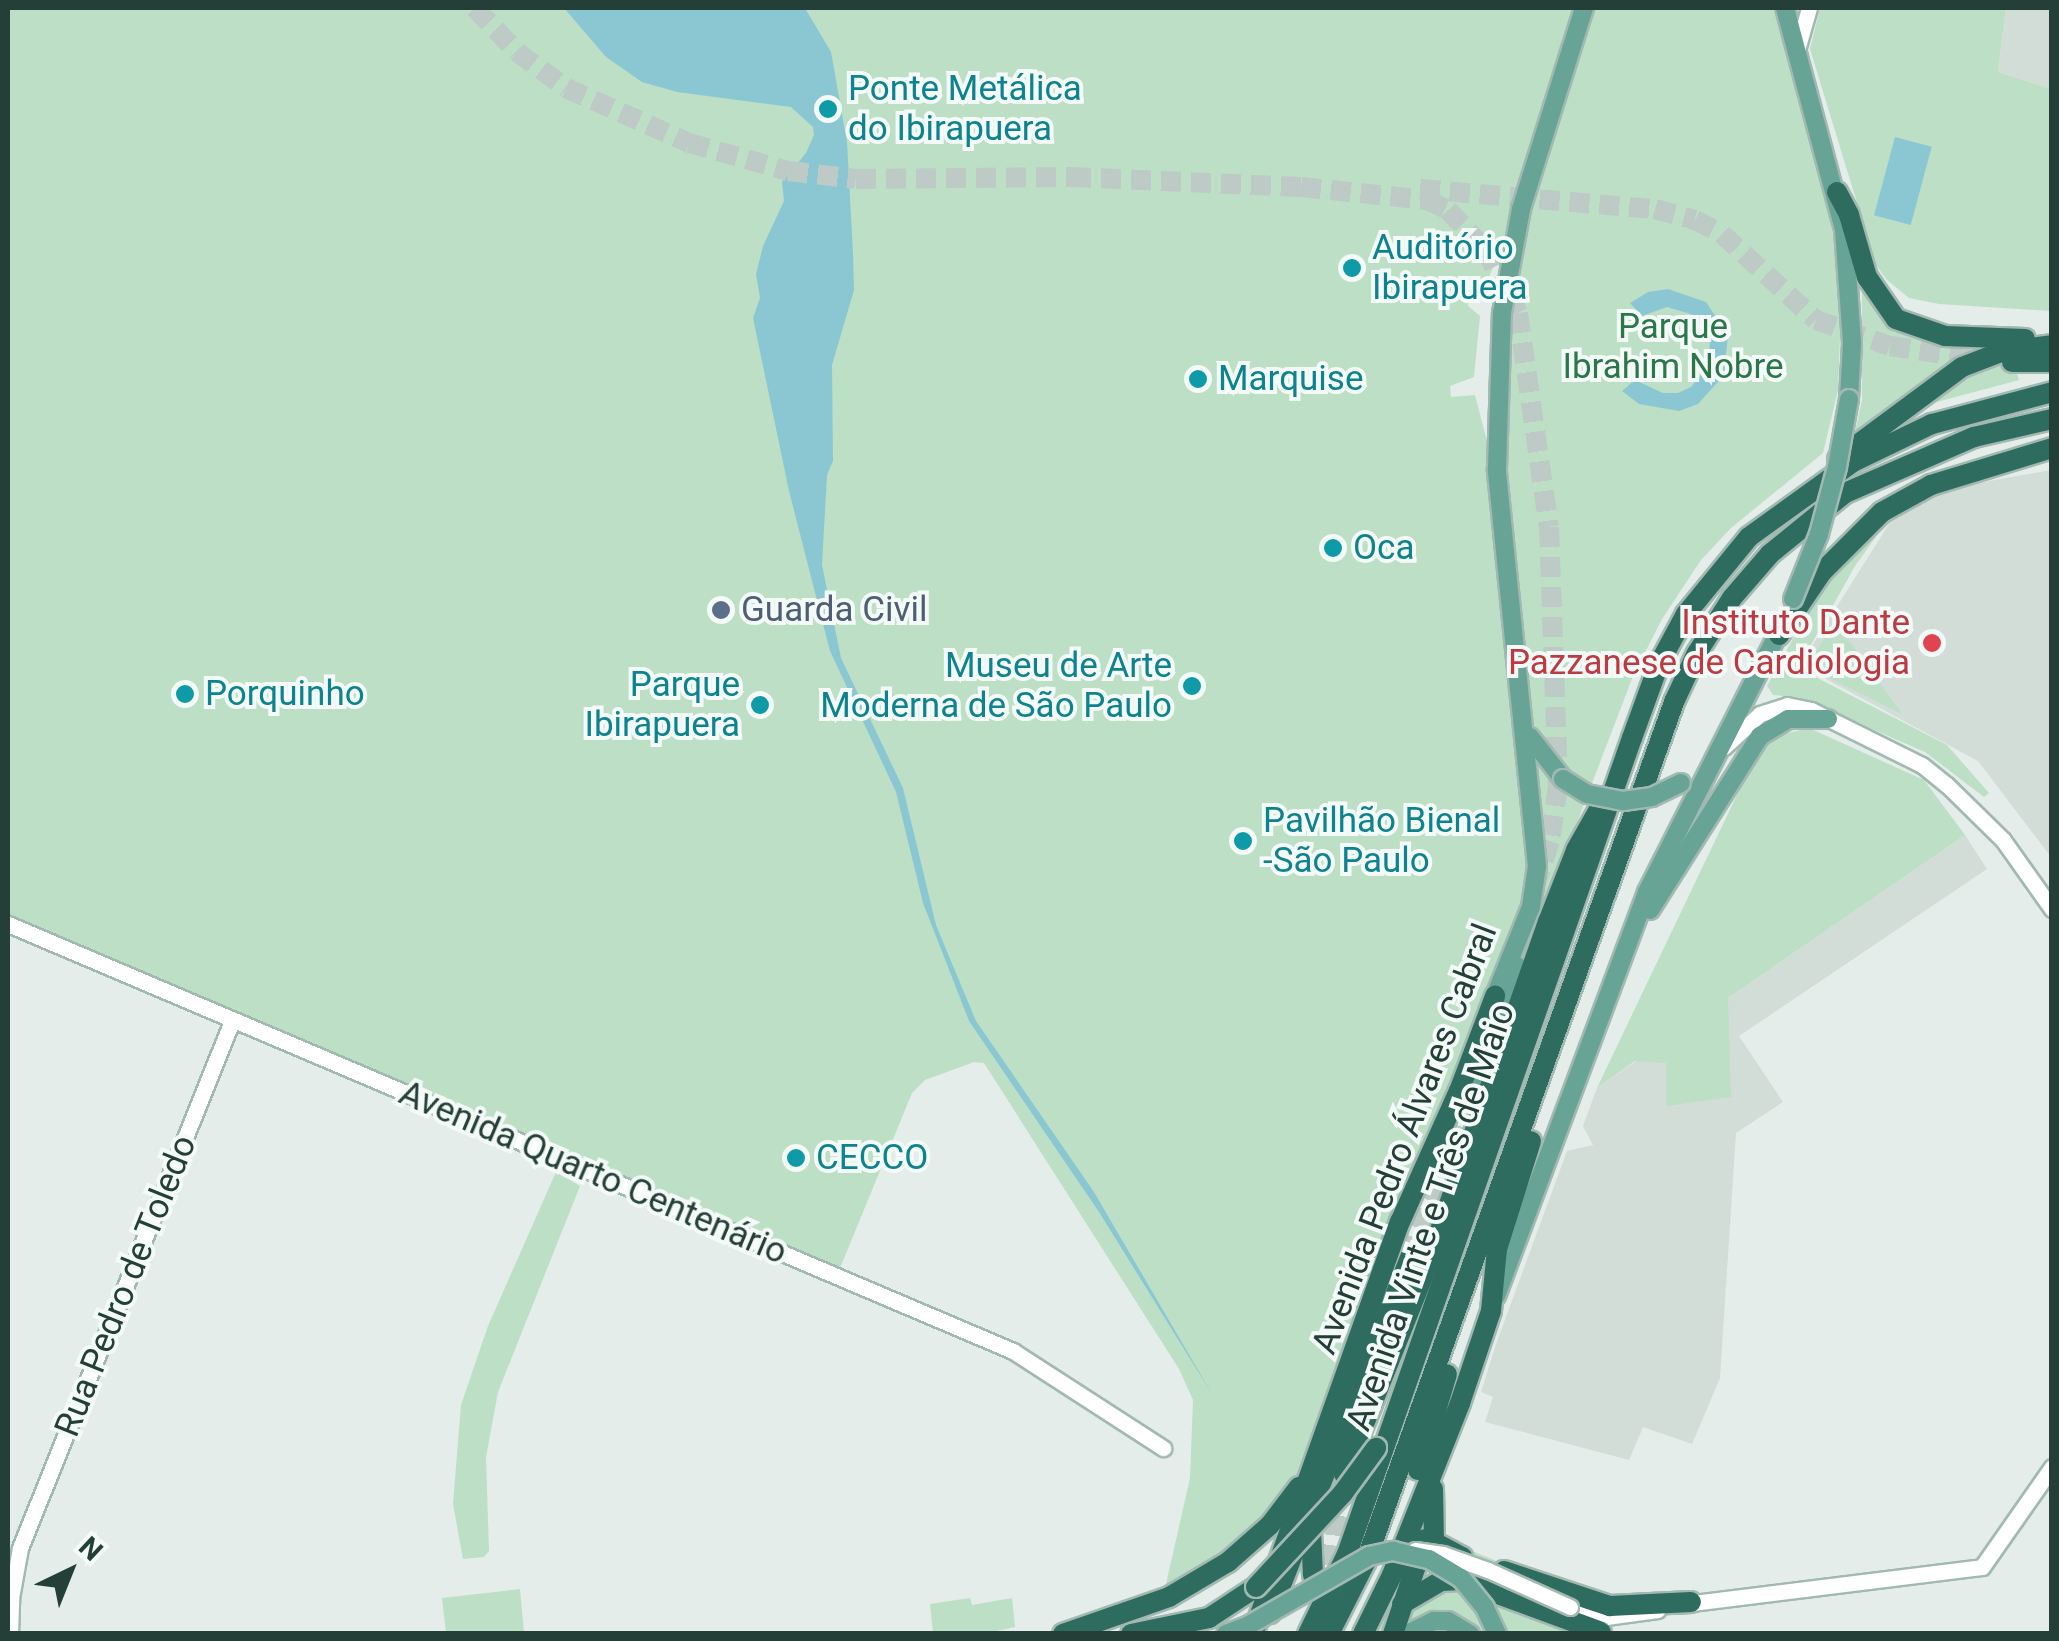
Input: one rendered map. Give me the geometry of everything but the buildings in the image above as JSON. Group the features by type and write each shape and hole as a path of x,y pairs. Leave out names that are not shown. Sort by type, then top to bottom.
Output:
{"highway":[{"path":"1837,192 1849,214 1867,277 1896,318 1945,336 2052,343"},
{"path":"1796,500 1828,466 1962,367 2001,352 2052,343"},
{"path":"2012,362 2052,362"},
{"name":"Avenida Vinte e Três de Maio","path":"1308,1634 1346,1554 1616,785 1660,664 1686,614 1731,556 1796,500 1853,462 1932,424 2052,392"},
{"name":"Avenida Vinte e Três de Maio","path":"1330,1634 1366,1561 1674,702 1697,652 1744,584 1794,532 1876,476 1974,437 2052,419"},
{"path":"1779,634 1822,572 1882,512 1931,485 2052,448"},
{"path":"1344,1474 1448,1208 1576,850 1616,785"},
{"path":"1363,1634 1392,1575 1491,1311 1497,1248 1568,1025 1579,968"},
{"name":"Avenida Pedro Álvares Cabral","path":"1253,1634 1400,1222 1459,1092 1494,996"},
{"path":"1261,1634 1410,1257"},
{"path":"1353,1634 1406,1506 1473,1287 1474,1266"},
{"path":"1225,1634 1254,1588 1342,1493 1392,1426"},
{"path":"1393,1634 1431,1523 1434,1462"},
{"path":"1063,1634 1169,1597 1228,1562 1270,1526 1312,1470"},
{"path":"1310,1518 1313,1574"},
{"path":"1431,1523 1439,1547 1592,1603 1691,1602"},
{"path":"1456,1579 1460,1563 1476,1561"},
{"path":"1402,1604 1436,1583 1456,1579 1601,1632"},
{"path":"1131,1634 1210,1618 1254,1588"}],"main road":[{"name":"Avenida Pedro Álvares Cabral","path":"1494,996 1530,908 1537,866 1497,469 1502,314 1520,208 1584,8"},
{"path":"1491,1311 1647,892 1779,634 1824,518 1849,399 1849,279 1837,192 1786,8"},
{"path":"1622,952 1760,736 1788,719 1828,718"},
{"path":"1525,728 1563,780 1587,794 1622,801 1652,797 1681,783 1716,756"},
{"path":"1448,1208 1530,908"},
{"path":"1225,1634 1249,1625 1368,1556 1404,1551 1438,1562 1461,1578 1485,1608 1497,1634"},
{"path":"1407,1634 1434,1621 1448,1622 1470,1634"}],"street":[{"path":"1797,50 1809,8"},
{"path":"1716,756 1745,724 1775,707 1796,705 1828,718 1922,765 1947,785 2003,840 2052,909"},
{"name":"Avenida Quarto Centenário","path":"8,924 1012,1351 1163,1448"},
{"name":"Rua Pedro de Toledo","path":"8,1570 19,1552 232,1020"},
{"path":"1404,1551 1443,1554 1595,1617 1618,1617 1691,1602 1982,1567 2052,1467"},
{"name":"Rua Pedro de Toledo","path":"10,1634 19,1552"}],"shaded area":[{"path":"2006,8 2051,8 2051,89 1998,72"},
{"name":"Instituto Dante Pazzanese de Cardiologia","path":"2051,470 2051,857 1978,761 1800,665 1894,516 1939,490"},
{"path":"1965,835 1987,869 1739,1036 1783,1102 1736,1133 1720,1378 1692,1444 1643,1427 1629,1460 1485,1422 1493,1397 1481,1392 1495,1347 1567,1151 1593,1145 1583,1126 1597,1088"}],"green space":[{"name":"Parque Ibirapuera","path":"8,8 1574,8 1509,230 1483,291 1469,298 1468,306 1480,316 1474,377 1450,386 1451,397 1475,395 1488,445 1529,852 1520,908 1453,1090 1390,1216 1307,1468 1265,1523 1222,1561 1164,1593 1190,1478 1193,1400 1179,1369 984,1063 974,1062 925,1080 912,1093 840,1268 8,916"},
{"name":"Parque Ibrahim Nobre","path":"1591,8 1773,8 1834,239 1841,311 1838,390 1823,453 1731,528 1701,560 1662,619 1633,676 1510,998 1541,890 1501,473 1506,316 1526,213"},
{"path":"1820,8 2006,8 1998,72 2051,89 2051,311 1939,304 1909,298 1887,280 1876,265 1810,49"},
{"name":"Parque Ibrahim Nobre","path":"1862,291 1885,320 1901,332 2011,353 2019,380 1907,410 1854,437 1862,400"},
{"path":"1890,517 1855,566 1798,668 1947,745 1989,793 1984,797 1925,752 1798,697 1773,695 1767,686 1825,580"},
{"path":"1831,627 1851,643 1902,714 1807,667"},
{"path":"1809,728 1924,780 1965,835 1728,998 1731,1097 1666,1106 1666,1063 1635,1061 1597,1088 1756,755 1776,736"},
{"path":"556,1172 580,1186 498,1392 486,1457 489,1551 484,1557 463,1559 453,1504 461,1405 488,1326"},
{"path":"1438,1537 1590,1599 1582,1624 1559,1633 1372,1634 1398,1586 1430,1540"},
{"path":"520,1589 524,1633 446,1633 442,1598"},
{"path":"970,1598 972,1605 1012,1598 1015,1627 987,1633 933,1633 930,1604"}],"water":[{"path":"564,8 805,8 831,52 847,142 854,290 832,365 833,461 827,475 822,565 841,658 903,788 936,925 976,1021 1094,1192 1212,1394 1099,1212 969,1021 923,903 896,792 830,651 789,491 753,318 760,298 756,274 763,246 784,201 782,182 806,153 814,135 813,127 791,107 677,92 642,82 606,57"},
{"path":"1895,137 1932,147 1911,225 1874,215"},
{"path":"1668,289 1706,302 1728,335 1724,375 1698,404 1679,411 1639,404 1622,391 1635,380 1663,393 1678,393 1691,387 1709,365 1710,338 1694,315 1667,307 1642,316 1630,303 1648,292"}],"tunnel":[{"path":"475,8 517,52 566,88 689,143 788,171 856,179 1071,177 1301,187 1427,200 1448,210 1485,249 1518,313 1549,527 1558,786 1550,841 1537,880"},
{"path":"1420,189 1655,209 1695,220 1722,234 1816,320 1890,346 1985,360"},
{"path":"1410,1257 1476,1070"},
{"path":"1327,1595 1339,1495"}],"place":[{"name":"Ponte Metálica do Ibirapuera","path":"828,109"},
{"name":"Auditório Ibirapuera","path":"1352,268"},
{"name":"Marquise","path":"1198,379"},
{"name":"Oca","path":"1333,548"},
{"name":"Guarda Civil","path":"721,610"},
{"name":"Instituto Dante Pazzanese de Cardiologia","path":"1932,643"},
{"name":"Museu de Arte Moderna de São Paulo","path":"1192,686"},
{"name":"Porquinho","path":"185,694"},
{"name":"Parque Ibirapuera","path":"760,705"},
{"name":"Pavilhão Bienal -São Paulo","path":"1243,841"},
{"name":"CECCO","path":"796,1158"}]}
